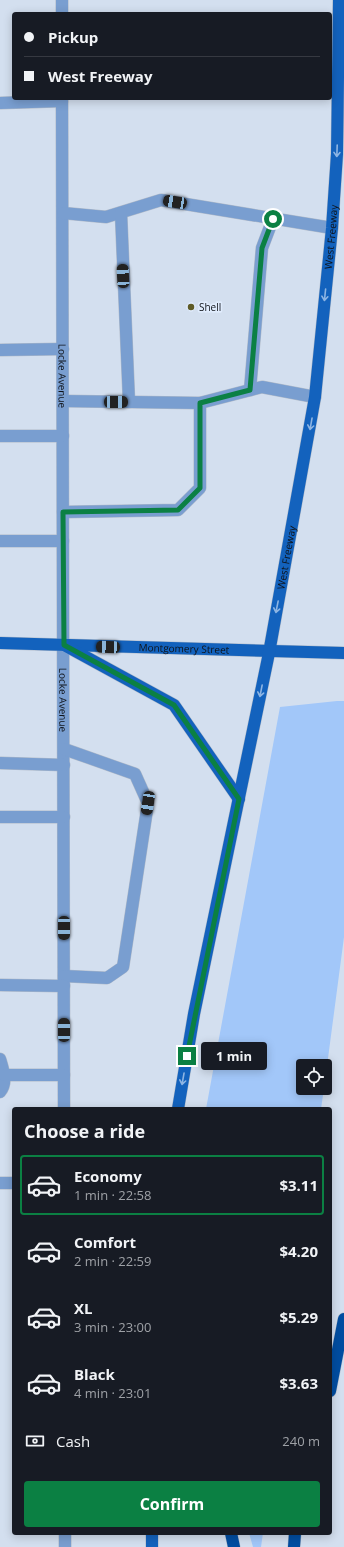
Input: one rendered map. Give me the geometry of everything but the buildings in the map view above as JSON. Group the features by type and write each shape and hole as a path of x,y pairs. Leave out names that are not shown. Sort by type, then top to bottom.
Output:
{"highway":[{"path":"332,1381 344,1319"},
{"path":"231,1535 234,1547"},
{"path":"294,1547 295,1535"}],"main road":[{"name":"West Freeway","path":"178,1107 194,1014 269,653 315,397 332,228 337,154 340,0"},
{"name":"Montgomery Street","path":"0,643 269,653 344,654"},
{"path":"64,645 174,705 239,799"},
{"path":"152,1535 152,1547"}],"street":[{"path":"62,0 62,12"},
{"path":"0,103 62,100"},
{"name":"Locke Avenue","path":"62,100 64,1107"},
{"path":"63,213 106,218 161,200 332,228"},
{"path":"120,213 129,402"},
{"path":"250,390 262,248 273,219"},
{"path":"0,350 63,349"},
{"path":"63,401 200,403 262,387 315,397"},
{"path":"63,512 178,510 200,488 200,403"},
{"path":"0,436 63,436"},
{"path":"0,541 63,542"},
{"path":"0,985 106,978 123,968 148,803 135,774 64,749"},
{"path":"0,763 64,765"},
{"path":"0,817 64,817"},
{"path":"0,1059 4,1075 2,1089 0,1092"},
{"path":"4,1075 64,1074"},
{"path":"0,1183 12,1183"},
{"path":"65,1535 65,1547"}],"shaded area":[{"path":"344,701 344,937 328,1059 296,1059 296,1095 323,1095 321,1107 206,1107 280,707"},
{"path":"250,1535 263,1535 261,1547 253,1547"}],"place":[{"name":"Shell","path":"191,307"}],"route":[{"path":"187,1056 194,1014 239,799 174,705 64,645 63,512 178,510 200,488 200,403 250,390 262,248 273,219"}]}
